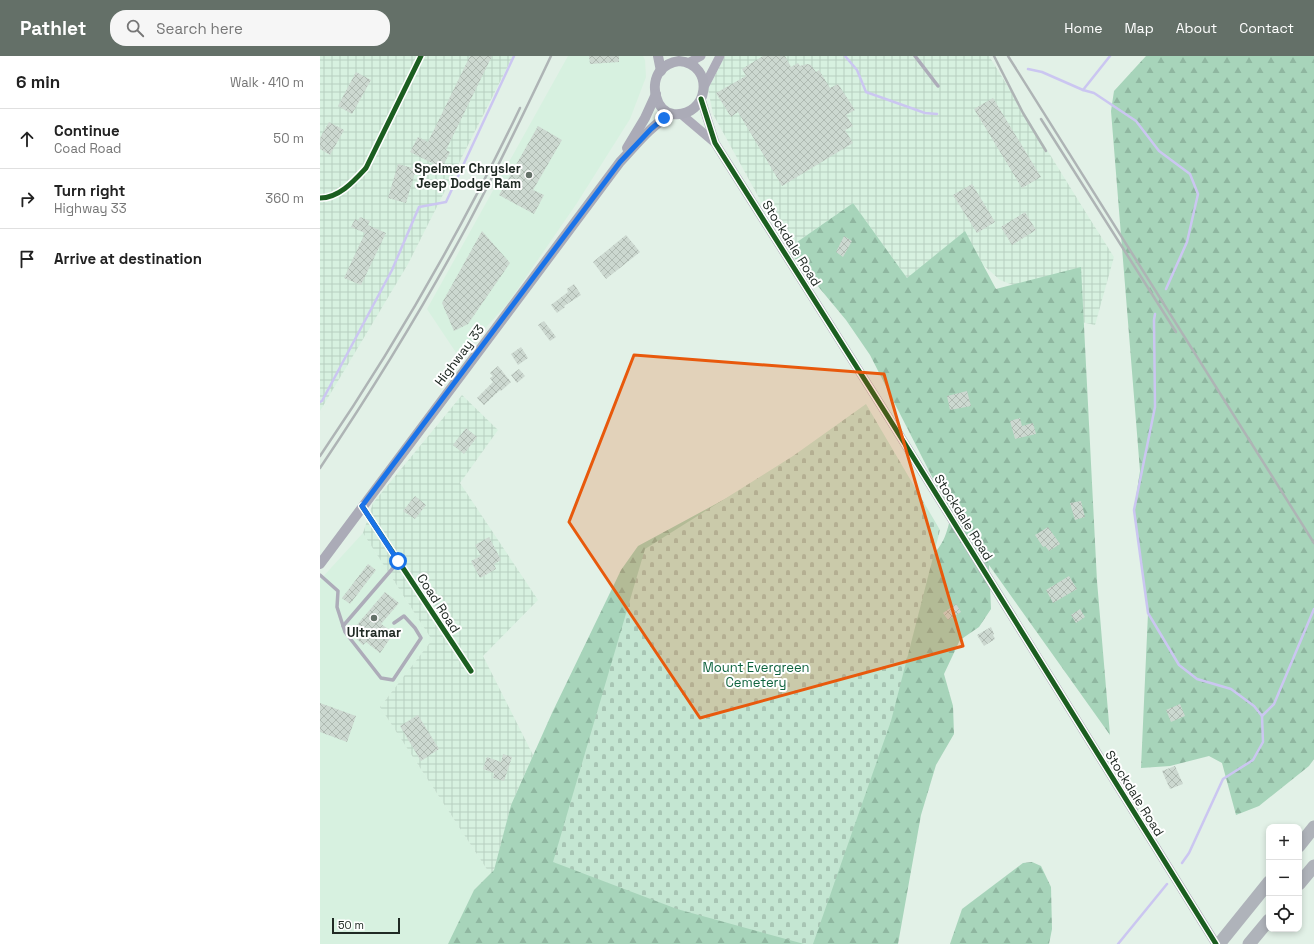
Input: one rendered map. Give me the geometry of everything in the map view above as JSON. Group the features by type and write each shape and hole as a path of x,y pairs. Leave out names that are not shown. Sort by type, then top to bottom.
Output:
{"highway":[{"path":"1302,842 1314,827"},
{"path":"1302,880 1314,866"},
{"path":"1219,944 1266,886"},
{"path":"1250,943 1266,924"}],"main road":[{"path":"658,56 661,71"},
{"path":"683,60 699,71 703,79 704,88 702,98 693,109 677,114 668,113 661,108 656,94 656,80 661,71 670,64 683,60"},
{"name":"Highway 33","path":"620,162 645,118 656,94"},
{"name":"Highway 33","path":"320,564 620,162 651,129 664,118 677,114"}],"street":[{"path":"320,198 336,194 352,183 366,168 421,56"},
{"path":"683,60 701,56"},
{"path":"704,88 720,56"},
{"name":"Stockdale Road","path":"702,98 716,143 1216,944"},
{"name":"Stockdale Road","path":"677,114 716,143"},
{"name":"Coad Road","path":"362,506 471,672"}],"lane":[{"path":"915,56 938,86"},
{"path":"343,626 398,561"},
{"path":"320,575 338,591 337,607 345,632 381,678 393,680 421,638 415,628 404,616 394,623"}],"highlighted area":[{"path":"634,355 884,374 963,646 700,718 569,522"}],"shaded area":[{"path":"320,56 513,56 408,264 320,411"},
{"path":"568,56 643,56 645,60 646,77 630,119 577,203 508,303 459,357 427,309"},
{"path":"725,56 989,56 1114,257 1095,325 1031,311 1013,285 1000,280 970,253 907,278 853,203 787,249 713,114 708,89"},
{"path":"462,395 498,430 460,483 538,600 483,656 533,755 511,805 494,870 490,874 380,707 432,640 363,533 373,503"},
{"path":"363,533 432,640 380,707 490,874 474,890 448,944 320,944 320,580"}],"green space":[{"path":"1146,56 1314,56 1314,759 1309,766 1259,806 1236,815 1222,763 1209,756 1170,766 1141,768 1148,613 1134,510 1140,471 1111,111 1114,91"},
{"path":"853,203 907,278 965,231 996,289 1081,267 1097,581 1110,735 989,565 991,609 979,627 960,640 944,674 953,706 954,734 936,765 921,815 898,944 448,944 474,890 494,870 511,805 552,713 621,570 638,546 801,458 922,566 942,543 947,531 951,514 870,355 846,320 787,249"},
{"name":"Mount Evergreen Cemetery","path":"866,404 940,530 891,721 813,944 804,944 677,909 553,862 645,549 793,456"},
{"path":"1032,862 1041,866 1051,887 1052,929 1049,944 950,944 962,909 1023,863"}],"building":[{"path":"470,56 492,56 446,150 450,152 442,168 410,152 418,137 428,142"},
{"path":"589,56 619,56 619,62 590,64"},
{"path":"763,56 785,56 791,67 798,63 800,66 807,64 811,65 816,72 819,70 830,88 838,84 855,110 846,115 853,126 845,130 853,143 782,186 738,112 731,117 716,93 746,76 742,69"},
{"path":"356,72 371,80 352,114 338,106"},
{"path":"993,98 1041,177 1022,188 974,109"},
{"path":"329,122 344,130 330,155 320,149 320,138"},
{"path":"538,126 562,140 533,190 544,195 534,214 499,195"},
{"path":"398,164 416,169 406,203 388,198"},
{"path":"972,184 995,222 977,233 953,195"},
{"path":"1025,212 1036,230 1012,245 1001,227"},
{"path":"360,217 370,221 368,225 386,233 361,285 344,278 365,233 351,227 355,219 358,221"},
{"path":"482,231 510,263 468,324 454,331 442,303"},
{"path":"626,235 640,252 606,279 593,262"},
{"path":"844,236 852,241 843,257 836,252"},
{"path":"574,284 581,295 564,306 565,307 557,313 551,305 568,292 567,289"},
{"path":"544,321 556,337 550,341 538,325"},
{"path":"521,347 528,358 518,365 511,354"},
{"path":"498,366 511,382 484,405 477,398 493,382 490,378 493,376 490,373"},
{"path":"519,369 525,376 517,383 511,375"},
{"path":"967,391 971,406 950,410 947,396"},
{"path":"1020,418 1022,426 1033,423 1036,434 1015,439 1010,421"},
{"path":"466,428 477,437 464,454 453,445"},
{"path":"415,496 426,505 415,519 403,511"},
{"path":"1081,501 1085,517 1075,520 1070,503"},
{"path":"1048,527 1060,544 1049,551 1045,546 1043,547 1035,535"},
{"path":"489,537 501,560 494,564 496,569 480,578 471,561 481,556 475,545"},
{"path":"368,564 376,570 350,604 342,598"},
{"path":"1069,576 1077,589 1053,603 1046,590"},
{"name":"Ultramar","path":"385,592 399,603 381,624 394,633 380,653 366,642 363,645 350,633"},
{"path":"956,604 961,612 948,620 943,613"},
{"path":"1080,609 1085,617 1076,623 1071,615"},
{"path":"991,627 995,639 984,646 977,635"},
{"path":"320,703 356,716 347,742 320,732"},
{"path":"1180,704 1185,716 1171,722 1166,710"},
{"path":"418,715 439,749 421,761 400,726"},
{"path":"503,754 512,757 504,781 493,778 494,773 483,769 487,757 501,762"},
{"path":"1175,766 1183,784 1170,789 1162,771"}],"waterway":[{"path":"320,402 322,401 392,270 419,207 446,202 514,56"},
{"path":"845,56 857,70 866,92 925,113 937,114"},
{"path":"1083,90 1110,56"},
{"path":"1028,69 1042,72 1083,90 1094,93 1136,121 1159,151 1190,174 1198,194 1187,242 1166,289"},
{"path":"1155,314 1155,407 1134,510 1148,613 1179,665 1197,679 1231,689 1254,706 1262,716 1263,742 1253,760 1223,779 1189,853 1182,863"},
{"path":"1262,716 1274,704 1314,609"},
{"path":"1118,944 1167,884"}],"railway":[{"path":"320,468 397,348 451,255 500,162 551,56"},
{"path":"994,56 1023,113 1046,151"},
{"path":"1008,56 1314,543"},
{"path":"320,456 375,372 426,286 475,198 520,108"},
{"path":"1041,119 1176,332"}],"cycle path":[{"path":"320,198 340,192 366,168 421,56"},
{"path":"701,99 715,143 887,415 1216,944"},
{"path":"362,506 471,671"}],"place":[{"name":"Spelmer Chrysler Jeep Dodge Ram","path":"529,175"},
{"name":"Ultramar","path":"374,618"}],"route":[{"path":"398,561 362,506 620,162 651,129 664,118"}]}
